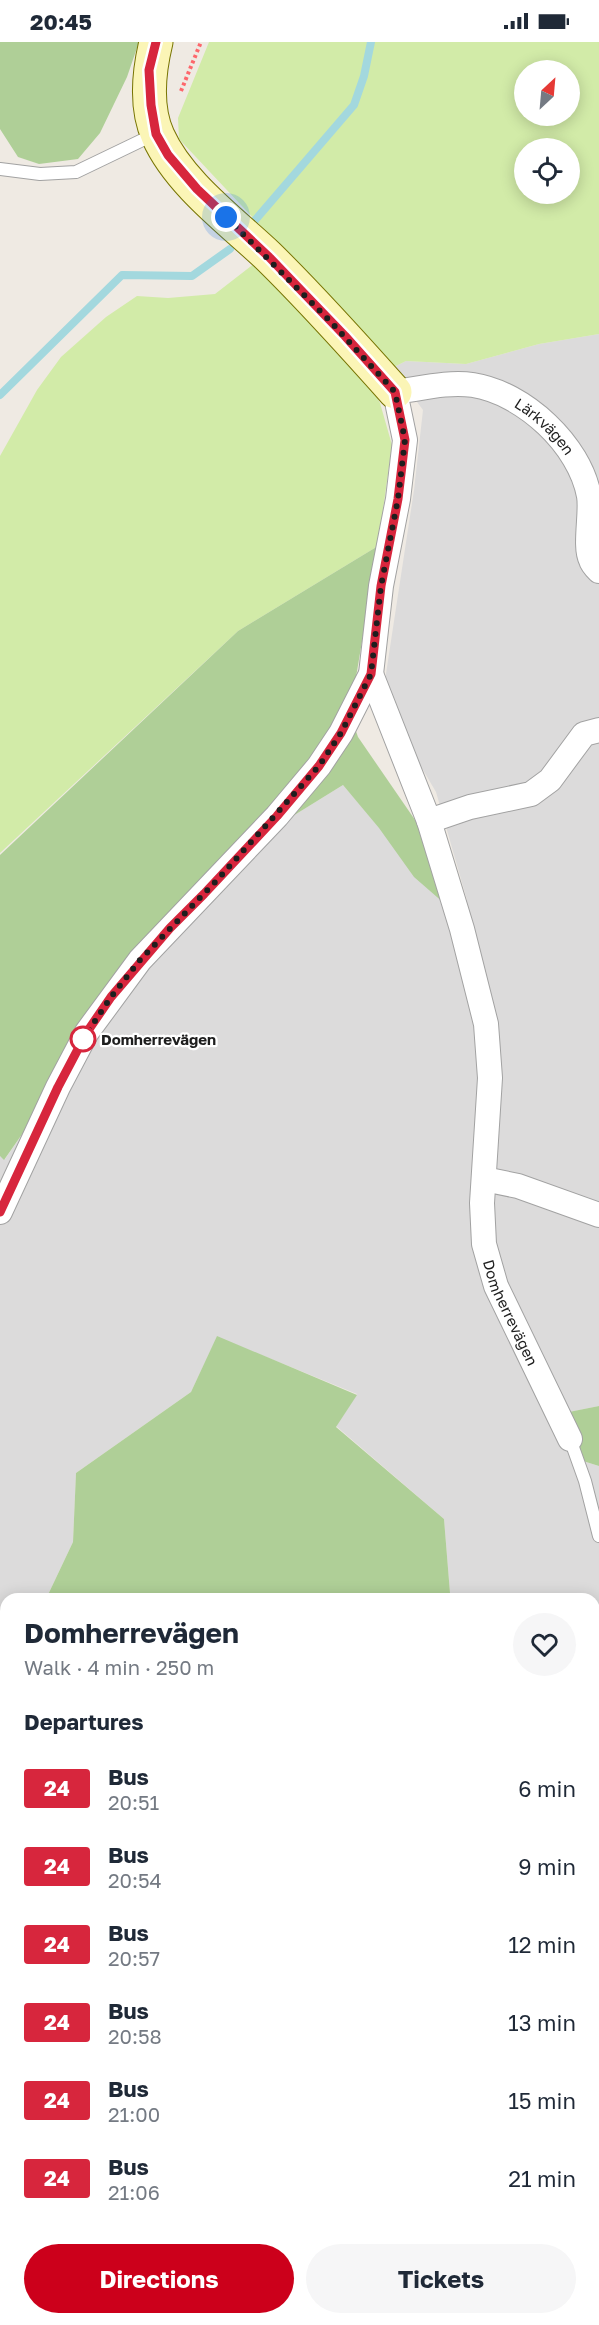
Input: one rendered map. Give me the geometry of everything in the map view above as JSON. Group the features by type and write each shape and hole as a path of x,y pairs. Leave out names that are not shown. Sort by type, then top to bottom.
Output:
{"street":[{"path":"0,1212 58,1087 93,1023 140,960 277,816 319,766 341,733 371,674 381,586 398,499 405,440 395,392 345,336 269,257 197,189 168,155 156,134 151,105 149,70 156,42"},
{"name":"Lärkvägen","path":"395,392 441,385 471,384 498,392 521,403 541,418 566,447 582,471 589,498 590,559 599,571"},
{"name":"Domherrevägen","path":"371,674 429,820 462,929 486,1024 489,1078 484,1179 484,1244 496,1286 570,1439"},
{"path":"429,820 470,807 531,794 550,780 584,734 599,730"},
{"path":"484,1179 518,1186 599,1215"}],"lane":[{"path":"0,169 40,174 76,171 156,134"},
{"path":"570,1439 585,1481 599,1536"}],"shaded area":[{"path":"599,334 599,1406 565,1413 583,1461 599,1466 599,1593 450,1593 444,1519 336,1426 357,1394 217,1337 191,1392 76,1473 73,1542 49,1593 0,1593 0,1156 5,1159 151,950 288,819 343,785 445,904 467,900 436,792 382,700 414,490 423,410 392,368 406,361 466,364 539,344"}],"green space":[{"path":"0,42 139,42 127,77 100,133 78,159 39,164 18,157 0,129"},
{"path":"209,42 599,42 599,334 539,344 466,364 406,361 392,368 372,388 380,403 392,445 378,546 238,631 0,853 0,456 37,390 61,357 106,317 137,296 168,298 215,294 255,263 272,238 179,139 178,118"},
{"path":"378,546 354,689 347,705 358,737 424,833 445,904 414,877 379,828 343,785 288,819 151,950 4,1160 0,1156 0,855 238,631"},
{"path":"217,1336 357,1395 336,1427 444,1519 450,1593 49,1593 73,1542 76,1473 191,1392"},
{"path":"599,1406 599,1466 583,1461 564,1413"}],"waterway":[{"path":"251,225 354,105 364,76 371,42"},
{"path":"0,395 122,275 192,276 230,249"}],"bus line":[{"name":"24","path":"0,1212 58,1087 87,1032 111,997 140,960 277,816 319,766 341,733 371,674 381,586 398,499 405,440 395,392 345,336 269,257 197,189 168,155 156,134 151,105 149,70 156,42"}],"place":[{"name":"Domherrevägen","path":"83,1039"}],"route":[{"path":"83,1039 111,997 140,960 277,816 319,766 341,733 371,674 381,586 398,499 405,440 395,392 269,257 226,217"}]}
